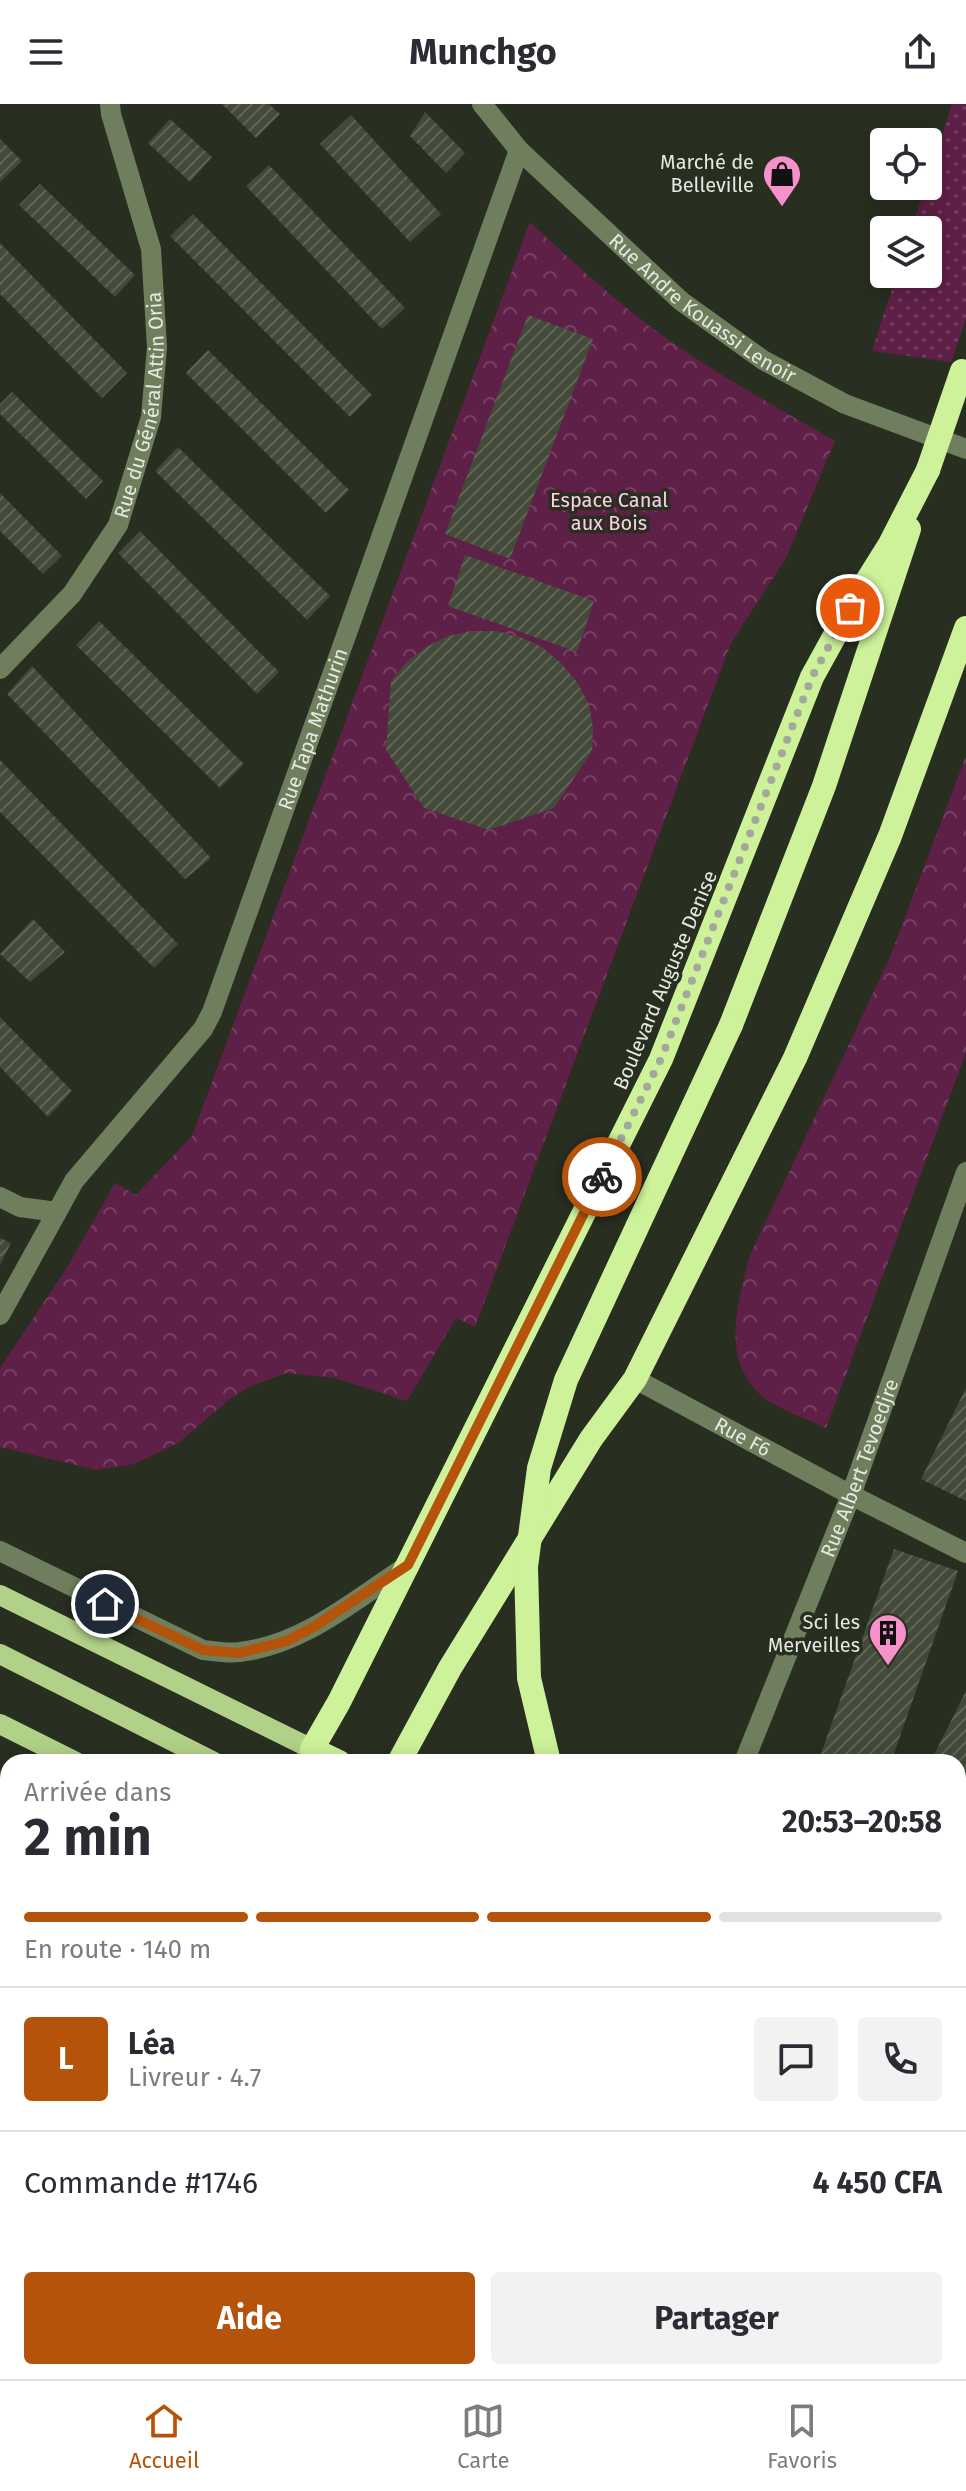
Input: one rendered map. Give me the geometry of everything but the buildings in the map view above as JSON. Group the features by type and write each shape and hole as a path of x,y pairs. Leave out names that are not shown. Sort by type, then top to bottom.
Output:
{"highway":[{"name":"Boulevard Auguste Denise","path":"547,1754 529,1678 526,1567 539,1468 566,1380 731,1025 824,786 964,366"},
{"name":"Boulevard Auguste Denise","path":"309,1754 339,1702 661,1059 812,677 890,544 928,470"},
{"path":"403,1754 450,1668 591,1439 635,1379 795,1058 890,836 966,628"}],"main road":[{"path":"0,1595 304,1754"},
{"path":"0,1654 198,1754"},
{"path":"0,1724 60,1754"}],"street":[{"name":"Rue du Général Attin Oria","path":"0,669 72,594 118,525 151,417 157,347 151,249 110,104"},
{"name":"Rue Andre Kouassi Lenoir","path":"482,104 519,150 681,301 763,360 845,404 966,449"},
{"name":"Rue Tapa Mathurin","path":"0,1315 74,1181 203,1029 212,1012 519,150"},
{"name":"Rue Albert Tevoedjre","path":"747,1754 851,1495 966,1172"},
{"path":"0,1197 20,1207 57,1212"},
{"name":"Rue F6","path":"635,1379 966,1553"},
{"path":"0,1551 203,1650 239,1653 287,1641 408,1565"}],"green space":[{"path":"952,104 966,104 966,319 951,362 872,351 892,288 942,288 942,216 916,216 921,200 942,200 942,135"},
{"name":"Espace Canal aux Bois","path":"530,222 613,297 666,338 728,379 835,441 786,558 731,643 475,1327 456,1318 407,1401 335,1378 286,1373 249,1387 178,1443 134,1464 97,1470 0,1447 0,1368 68,1266 115,1183 136,1195 192,1136"},
{"path":"966,756 966,1053 826,1428 784,1410 763,1397 749,1382 736,1348 737,1311 750,1255 890,957"}],"way so far":[{"path":"602,1177 661,1059 812,677 850,608"}],"place":[{"name":"Marché de Belleville","path":"782,208"},
{"name":"Sci les Merveilles","path":"888,1667"}],"route":[{"path":"105,1604 203,1650 239,1653 287,1641 408,1565 602,1177"}]}
